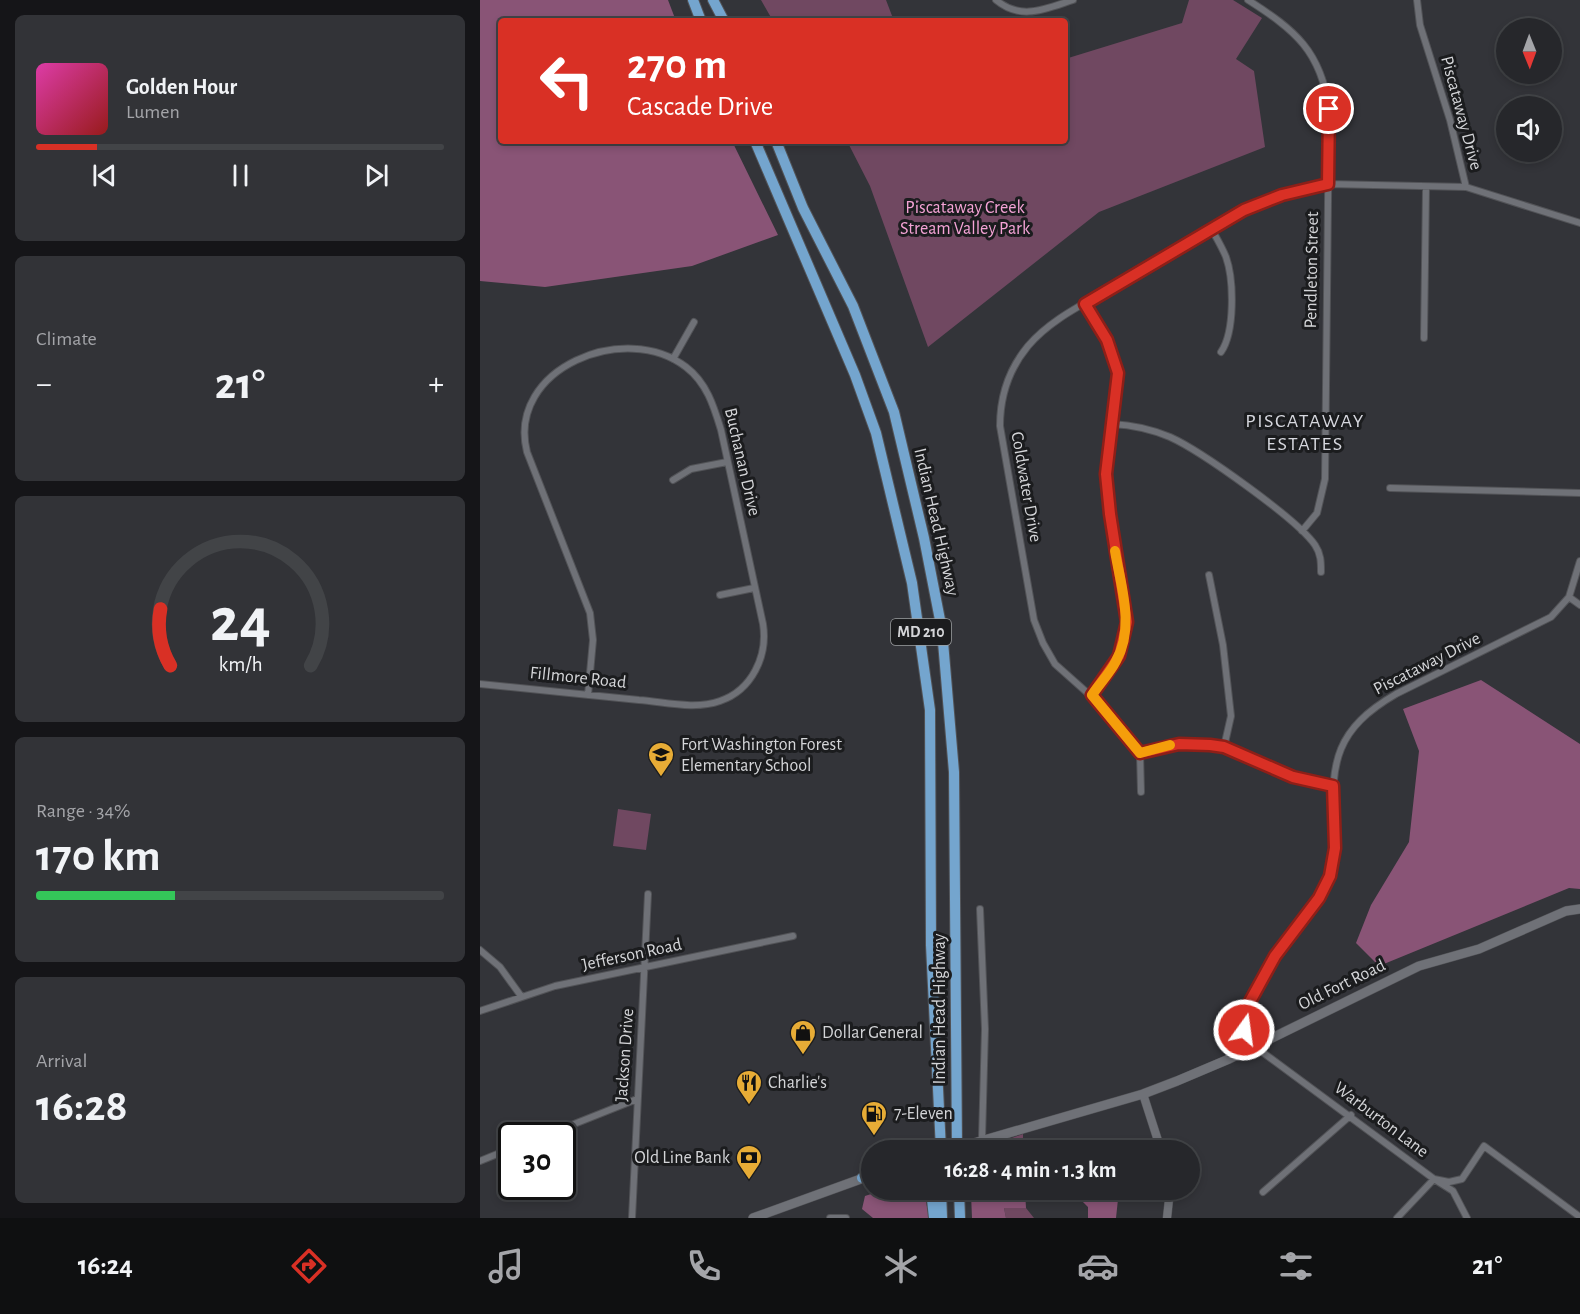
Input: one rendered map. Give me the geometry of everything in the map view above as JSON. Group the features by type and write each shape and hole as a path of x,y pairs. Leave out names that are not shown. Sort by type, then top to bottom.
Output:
{"highway":[{"path":"693,0 700,18"},
{"path":"713,0 722,18"},
{"name":"Indian Head Highway","path":"756,144 855,375 876,433 912,583 930,710 931,945 941,1140"},
{"name":"Indian Head Highway","path":"777,144 803,208 853,306 894,412 939,612 950,702 954,772 955,1140"},
{"path":"931,1200 934,1218"},
{"path":"941,1200 942,1218"},
{"path":"959,1200 960,1218"}],"main road":[{"name":"Old Fort Road","path":"982,1139 1143,1094 1204,1070 1419,966 1479,949 1566,910 1580,909"},
{"path":"753,1218 774,1214 861,1180"}],"street":[{"path":"996,0 1010,9 1026,13 1073,0"},
{"name":"Pendleton Street","path":"1248,0 1297,36 1313,55 1319,67 1329,109 1325,479 1317,513 1302,531"},
{"name":"Piscataway Drive","path":"1417,0 1420,25 1450,120 1466,187 1580,223"},
{"name":"Coldwater Drive","path":"1140,753 1092,695 1055,664 1034,620 1000,426 1004,394 1011,372 1021,355 1052,324 1211,228 1265,201 1328,184 1466,187"},
{"path":"1424,338 1426,187"},
{"path":"1211,228 1226,258 1230,273 1229,333 1227,344 1221,352"},
{"path":"1085,304 1107,340 1116,363 1118,390 1107,462 1107,492 1127,622 1119,656 1092,695"},
{"path":"673,358 694,322"},
{"name":"Buchanan Drive","path":"588,695 593,640 591,620 527,452 524,441 526,414 542,383 553,373 588,357 626,349 652,351 673,358 697,378 713,402 764,638 762,654 753,675 740,690 721,701 698,705 673,703"},
{"path":"1112,424 1140,427 1177,440 1224,471 1302,531 1320,555 1321,572"},
{"path":"672,480 691,469 727,462"},
{"path":"1390,488 1580,493"},
{"name":"Piscataway Drive","path":"1254,1046 1244,1030 1243,1018 1247,1007 1275,956 1319,898 1330,876 1335,848 1333,786 1336,759 1344,739 1371,711 1396,694 1547,620 1561,608 1569,597 1580,561"},
{"path":"1209,575 1223,645 1231,716 1224,747"},
{"path":"720,595 754,588"},
{"path":"1569,597 1580,605"},
{"name":"Fillmore Road","path":"480,684 673,703"},
{"path":"1141,792 1140,753 1179,744 1224,747 1293,777 1333,786"},
{"name":"Jackson Drive","path":"632,1218 648,894"},
{"path":"980,909 985,1029 982,1139"},
{"name":"Jefferson Road","path":"480,1011 555,986 793,936"},
{"path":"480,950 500,967 521,996"},
{"name":"Warburton Lane","path":"1254,1046 1351,1115 1434,1179 1449,1182 1462,1179 1484,1146 1580,1217"},
{"path":"1143,1094 1158,1140"},
{"path":"576,1123 637,1099"},
{"path":"1263,1192 1351,1115"},
{"path":"480,1161 498,1154"},
{"path":"1397,1218 1434,1179 1453,1191 1467,1218"},
{"path":"1167,1218 1169,1200"},
{"path":"830,1218 846,1218"}],"green space":[{"path":"761,0 886,0 893,18 771,18"},
{"name":"Piscataway Creek Stream Valley Park","path":"1189,0 1233,0 1262,18 1236,59 1254,71 1265,147 1099,212 928,347 870,186 849,144 1068,144 1068,58 1182,23"},
{"path":"618,809 651,814 646,850 613,846"},
{"path":"1023,1134 1023,1140 1006,1140"},
{"path":"1004,1208 1026,1208 1034,1218 1006,1218"}],"shaded area":[{"path":"480,0 668,0 675,18 498,18 498,144 733,144 778,235 692,266 545,287 480,281"},
{"path":"1481,680 1580,744 1580,889 1569,888 1379,966 1356,943 1371,905 1409,842 1419,751 1403,709"},
{"path":"864,1200 926,1200 929,1218 873,1218 862,1209"},
{"path":"971,1200 996,1202 1026,1200 1026,1208 1004,1208 1006,1218 972,1218"},
{"path":"1081,1200 1118,1200 1116,1218 1088,1218 1088,1207"}],"slow traffic":[{"path":"1115,551 1127,622 1125,640 1116,662 1092,695 1110,713 1140,753 1170,745"}],"place":[{"name":"Fort Washington Forest Elementary School","path":"661,778"},
{"name":"Dollar General","path":"803,1056"},
{"name":"Charlie's","path":"749,1106"},
{"name":"7-Eleven","path":"874,1137"},
{"name":"Old Line Bank","path":"749,1181"}],"district":[{"name":"PISCATAWAY ESTATES","path":"1305,432"}],"route":[{"path":"1244,1030 1243,1018 1247,1007 1275,956 1327,885 1335,848 1333,786 1293,777 1224,747 1179,744 1140,753 1110,713 1092,695 1119,656 1123,647 1127,622 1106,474 1109,435 1118,390 1118,373 1113,352 1100,326 1085,304 1244,210 1282,195 1328,184 1329,109"}]}
